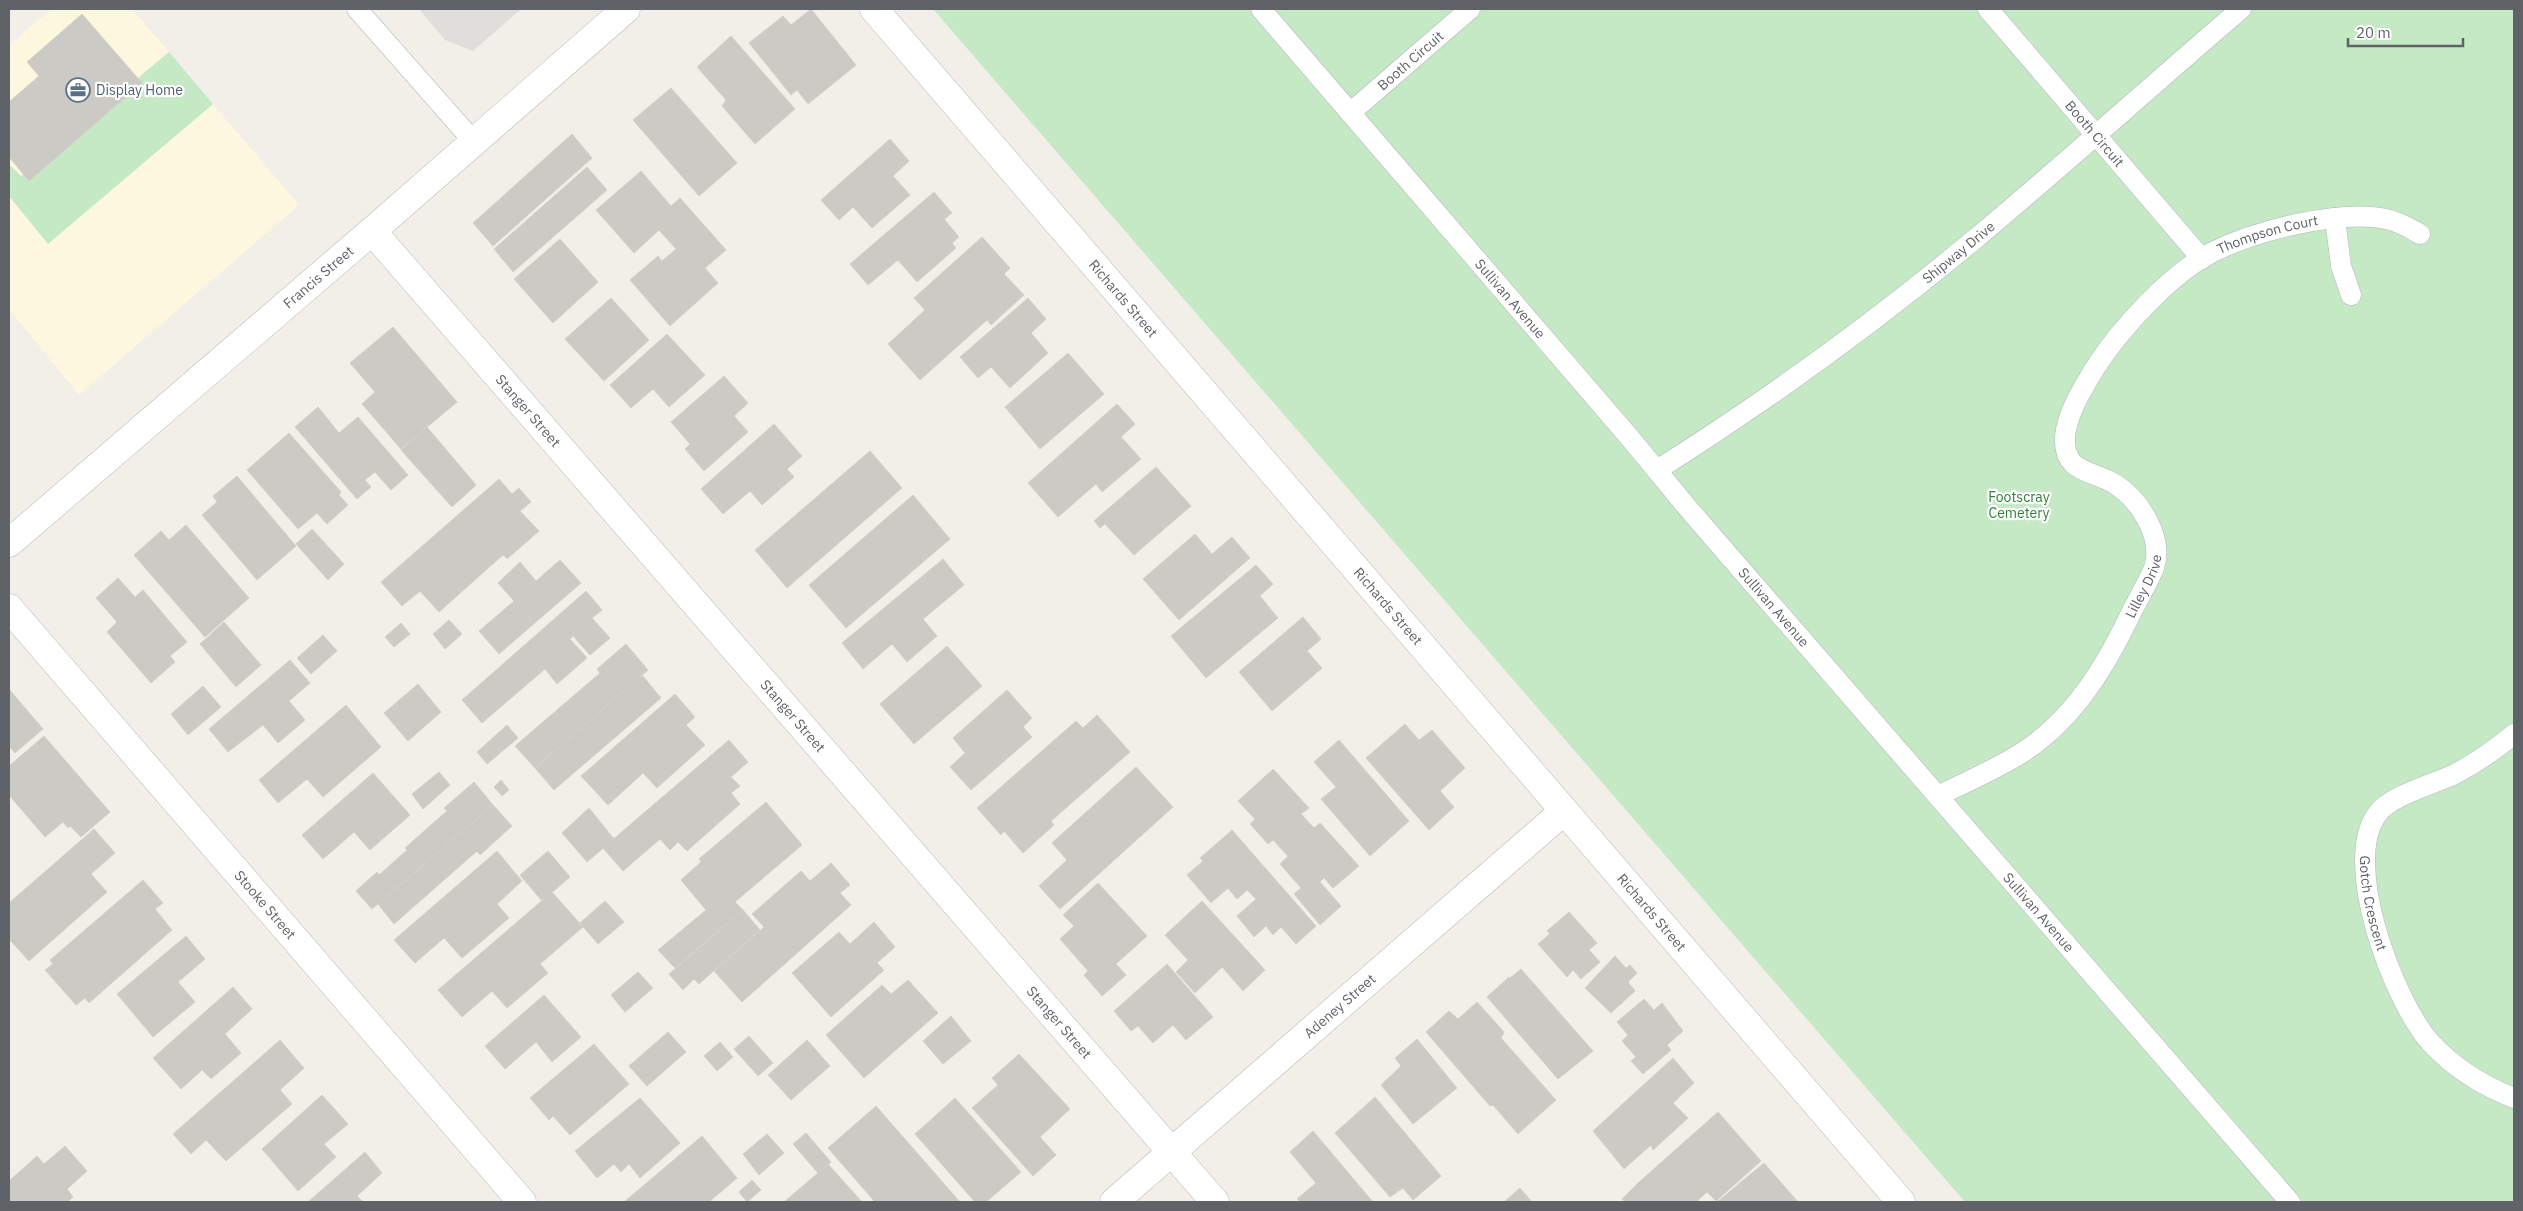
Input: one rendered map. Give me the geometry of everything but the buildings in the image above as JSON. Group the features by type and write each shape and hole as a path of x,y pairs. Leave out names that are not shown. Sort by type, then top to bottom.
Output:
{"street":[{"name":"Francis Street","path":"9,543 372,231 626,9"},
{"name":"Richards Street","path":"874,9 1902,1202"},
{"name":"Stanger Street","path":"372,231 1215,1202"},
{"name":"Stooke Street","path":"9,608 522,1202"},
{"name":"Adeney Street","path":"1114,1202 1564,811"}],"lane":[{"path":"357,9 474,142"},
{"name":"Sullivan Avenue","path":"1261,9 1692,513 2290,1202"},
{"name":"Booth Circuit","path":"1350,113 1470,9"},
{"name":"Booth Circuit","path":"1988,9 2202,259"},
{"name":"Shipway Drive","path":"1657,470 1750,410 1842,344 1969,244 2241,9"},
{"name":"Thompson Court","path":"2202,259 2234,244 2279,228 2335,218 2360,216 2387,219 2420,234"},
{"name":"Thompson Court","path":"2335,218 2341,266 2351,295"},
{"name":"Lilley Drive","path":"1938,796 2020,754 2047,733 2073,707 2092,684 2105,664 2151,574 2156,560 2156,550 2143,514 2130,497 2117,486 2082,472 2074,465 2066,451 2066,428 2090,377 2118,337 2166,288 2202,259"},
{"name":"Gotch Crescent","path":"2514,734 2491,753 2455,774 2385,806 2370,825 2366,836 2364,857 2368,898 2376,925 2392,972 2416,1022 2430,1041 2456,1066 2482,1083 2514,1098"}],"shaded area":[{"path":"52,9 132,9 299,205 79,395 9,309 9,45"},
{"path":"419,9 521,9 473,51 445,40"}],"green space":[{"name":"Footscray Cemetery","path":"933,9 2514,9 2514,1202 1965,1202"},
{"path":"169,52 213,104 48,244 9,196 9,168 11,166 21,176"}],"place":[{"name":"Display Home","path":"78,90"}]}
